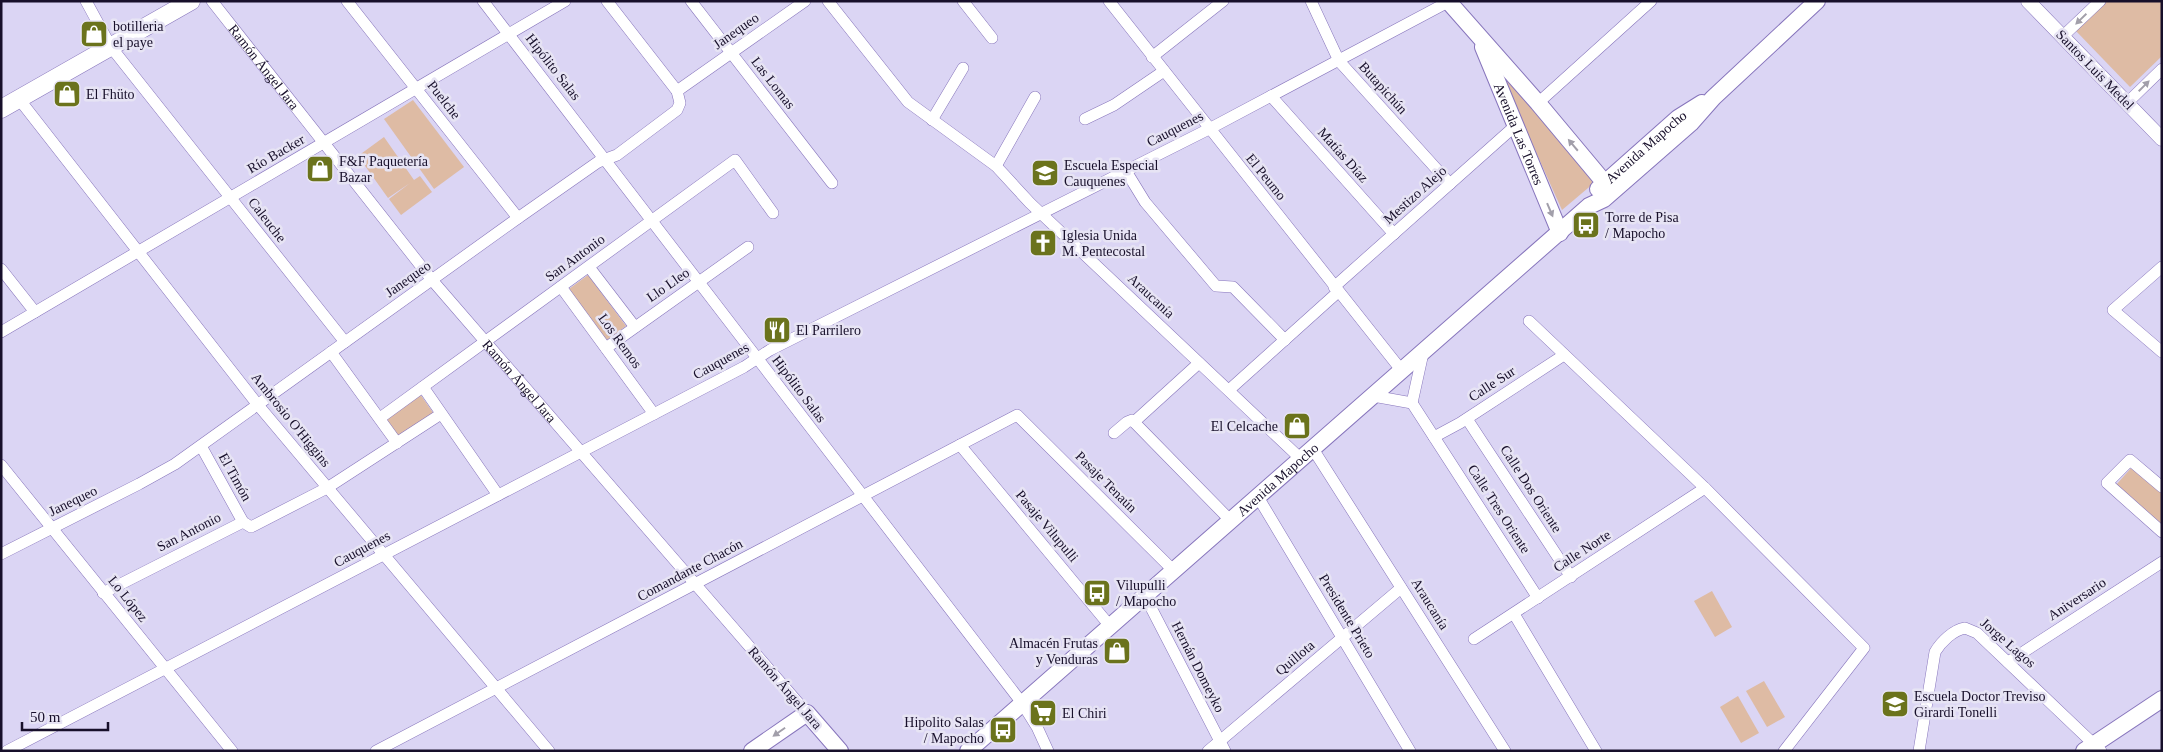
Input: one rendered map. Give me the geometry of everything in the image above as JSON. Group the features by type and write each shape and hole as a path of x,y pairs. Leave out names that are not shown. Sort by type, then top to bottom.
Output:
{"main road":[{"path":"1,110 191,1"},
{"name":"Avenida Mapocho","path":"968,751 1589,206 1608,195 1691,123 1713,98 1817,1"},
{"name":"Avenida Las Torres","path":"1449,2 1538,103 1604,182"},
{"name":"Avenida Las Torres","path":"1478,35 1560,233"},
{"name":"Avenida Mapocho","path":"1589,206 1595,192 1604,182 1688,110 1713,98"},
{"path":"2093,748 2162,699"},
{"path":"752,751 807,713"},
{"name":"Ramón Ángel Jara","path":"807,713 840,751"}],"street":[{"name":"Caleuche","path":"86,1 111,47 345,342"},
{"name":"Ramón Ángel Jara","path":"212,1 432,280 807,713"},
{"name":"Puelche","path":"347,1 518,218"},
{"name":"Hipólito Salas","path":"483,1 1022,703 1037,727 1048,751"},
{"name":"Río Backer","path":"1,332 566,1"},
{"path":"607,1 677,91"},
{"name":"Las Lomas","path":"691,1 832,183"},
{"name":"Janequeo","path":"1,554 159,474 201,446 598,162 617,155 677,110 680,103 677,91 804,1"},
{"name":"Araucanía","path":"828,1 900,94 914,107 996,166 1041,214 1229,390 1307,454 1402,588 1505,751"},
{"path":"963,1 992,38"},
{"name":"El Peumo","path":"1109,1 1402,371"},
{"path":"1152,57 1223,1"},
{"name":"Butapichún","path":"1311,1 1339,61 1450,184"},
{"path":"1538,103 1651,1"},
{"name":"Santos Luis Medel","path":"2028,1 2162,139"},
{"path":"2062,37 2100,1"},
{"name":"Cauquenes","path":"7,751 757,359 1209,129 1449,2"},
{"path":"932,120 964,68"},
{"path":"2127,103 2162,69"},
{"path":"1085,119 1114,105 1164,72"},
{"name":"Matías Díaz","path":"1271,96 1394,234"},
{"path":"996,166 1035,97"},
{"name":"Ambrosio O'Higgins","path":"19,99 258,405 549,751"},
{"name":"Mestizo Alejo","path":"1229,390 1285,340 1394,234 1515,126"},
{"name":"San Antonio","path":"380,418 735,160 773,213"},
{"path":"1126,171 1145,202 1214,283 1220,287 1233,287 1285,340"},
{"name":"Llo Lleo","path":"606,348 748,246"},
{"path":"589,267 635,327"},
{"path":"2162,267 2113,310 2162,352"},
{"path":"1,268 35,312"},
{"name":"Los Remos","path":"561,286 654,414"},
{"path":"1529,321 1706,488 1864,648 1784,751"},
{"path":"331,352 397,443"},
{"path":"1373,396 1412,403 1423,353"},
{"name":"Calle Sur","path":"1434,437 1467,419 1564,355"},
{"path":"1134,422 1200,363"},
{"path":"423,387 498,495"},
{"name":"Calle Tres Oriente","path":"1412,403 1538,598"},
{"name":"San Antonio","path":"103,593 243,522 248,527 256,526 327,488 441,414"},
{"name":"Comandante Chacón","path":"376,751 1017,415"},
{"name":"Pasaje Tenaún","path":"1017,415 1174,571"},
{"name":"Calle Dos Oriente","path":"1467,419 1571,577"},
{"path":"1114,433 1129,421 1134,422 1231,521"},
{"name":"Pasaje Vilupulli","path":"960,445 1110,626"},
{"name":"El Timón","path":"201,446 243,522"},
{"path":"2162,487 2130,460 2107,483 2162,532"},
{"name":"Lo López","path":"1,465 232,751"},
{"name":"Calle Norte","path":"1474,639 1706,488"},
{"name":"Presidente Prieto","path":"1258,497 1410,751"},
{"name":"Aniversario","path":"2008,662 2162,562"},
{"name":"Quillota","path":"1208,751 1222,746 1342,638 1402,588"},
{"name":"Hernán Domeyko","path":"1145,596 1222,746"},
{"path":"1514,614 1596,751"},
{"name":"Jorge Lagos","path":"1919,751 1932,659 1938,647 1958,630 1965,628 1974,630 2093,748"}],"shaded area":[{"path":"2107,1 2162,1 2162,56 2130,87 2076,31"},
{"path":"1498,68 1594,183 1562,210"},
{"path":"413,100 464,167 434,189 384,119"},
{"path":"384,137 414,180 420,176 432,192 401,215 389,199 410,183 388,198 358,156"},
{"path":"588,275 626,326 607,340 569,289"},
{"path":"420,394 434,414 397,438 384,420"},
{"path":"2132,467 2162,493 2162,526 2116,485"},
{"path":"1712,591 1732,627 1715,637 1694,601"},
{"path":"1764,681 1785,717 1767,727 1746,691"},
{"path":"1738,696 1759,733 1741,743 1720,707"}],"place":[{"name":"botilleria el paye","path":"94,34"},
{"name":"El Fhüto","path":"67,94"},
{"name":"F&F Paquetería Bazar","path":"320,169"},
{"name":"Escuela Especial Cauquenes","path":"1045,173"},
{"name":"Torre de Pisa / Mapocho","path":"1586,225"},
{"name":"Iglesia Unida M. Pentecostal","path":"1043,243"},
{"name":"El Parrilero","path":"777,330"},
{"name":"El Celcache","path":"1297,426"},
{"name":"Vilupulli / Mapocho","path":"1097,593"},
{"name":"Almacén Frutas y Venduras","path":"1117,651"},
{"name":"Escuela Doctor Treviso Girardi Tonelli","path":"1895,704"},
{"name":"El Chiri","path":"1043,713"},
{"name":"Hipolito Salas / Mapocho","path":"1003,730"}]}
